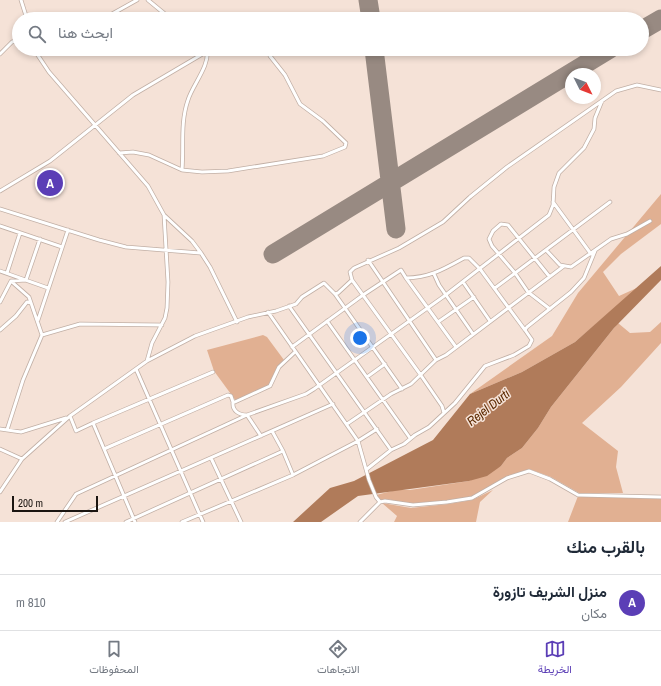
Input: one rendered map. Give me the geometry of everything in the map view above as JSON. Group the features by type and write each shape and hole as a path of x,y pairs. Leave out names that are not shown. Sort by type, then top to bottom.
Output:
{"street":[{"path":"21,0 25,12"},
{"path":"116,12 137,0"},
{"path":"148,0 163,12"},
{"path":"0,54 12,42"},
{"path":"38,56 43,65 152,191 164,215 192,241 201,253 210,267 237,322"},
{"path":"0,191 50,161 94,124 147,86 198,56"},
{"path":"182,170 183,117 194,85 207,60 207,56"},
{"path":"119,153 133,152 149,155 182,170 202,172 228,171 323,156 347,146 346,142 324,122 300,104 286,75 270,56"},
{"path":"444,413 442,406 420,374 352,280 350,272 368,260 399,248 443,222 470,197 507,167 616,91 629,86 637,85 661,90"},
{"path":"57,522 76,494 114,475 247,416 306,394 428,308 480,269 549,215 553,202 554,187 559,173 576,158 584,148 594,129 595,118 602,101"},
{"path":"553,202 591,254"},
{"path":"495,288 610,202"},
{"path":"0,209 126,247 201,253"},
{"path":"147,361 152,343 162,325 167,308 164,215"},
{"path":"546,250 557,262 564,266 571,267 611,240 650,221"},
{"path":"549,276 520,238 508,225 502,224 497,228 489,239 490,242 528,292 550,309"},
{"path":"0,226 62,247"},
{"path":"38,320 68,230"},
{"path":"7,273 20,233"},
{"path":"26,280 40,239"},
{"path":"525,330 536,319 567,296 584,278 595,251"},
{"path":"367,469 391,450 404,444 410,438 425,430 472,384 485,366 514,355 529,346 532,340 495,288 469,258 464,258 434,274 418,279 406,278"},
{"path":"368,260 436,360"},
{"path":"346,424 383,399 411,384 436,360 442,358 564,266"},
{"path":"292,347 363,295 401,270 456,347"},
{"path":"0,271 48,288"},
{"path":"434,274 439,285 447,294 473,334"},
{"path":"11,281 26,280"},
{"path":"335,294 352,280"},
{"path":"0,302 11,281"},
{"path":"7,430 23,380 42,335 34,305 27,293 11,281"},
{"path":"463,282 490,321"},
{"path":"0,492 22,459 69,416 147,361 195,336 289,306 300,301 302,297 324,283 335,294 402,389"},
{"path":"438,322 474,297"},
{"path":"0,330 16,316 26,302 31,302"},
{"path":"289,306 391,450"},
{"path":"268,312 358,441 376,497 380,502"},
{"path":"327,321 410,438"},
{"path":"42,335 80,324 162,325"},
{"path":"233,402 237,402 270,386 279,367 296,352"},
{"path":"366,377 385,364"},
{"path":"136,369 203,522"},
{"path":"69,416 76,431 148,398 213,372"},
{"path":"104,449 228,395 231,396 235,410 239,414 247,416 261,436"},
{"path":"66,522 333,404"},
{"path":"0,429 21,432 69,416"},
{"path":"93,423 134,520"},
{"path":"182,522 293,475 358,441 377,429"},
{"path":"272,431 283,451 293,475"},
{"path":"0,449 22,459"},
{"path":"126,522 134,520 283,451"},
{"path":"211,458 240,522"},
{"path":"360,522 380,502 385,501 413,505 472,498 507,478 529,471 550,479 578,495 661,497"},
{"path":"77,517 80,522"}],"shaded area":[{"path":"661,194 661,224 621,254 603,272 619,296 639,287 575,342 522,372 470,394 552,336 578,293"},
{"path":"661,322 661,343 621,387 582,423 618,451 616,467 623,493 579,493 551,477 529,469 506,477 472,497 413,504 386,499 381,501 376,495 396,490 410,490 469,481 501,466 507,458 522,448 538,428 551,407 618,323 630,333 650,332"},
{"path":"263,335 267,337 284,360 276,369 271,384 236,401 214,371 207,350"},
{"path":"493,490 480,502 476,522 394,522 397,516 382,503 411,508 448,504 472,500"},
{"path":"578,496 661,499 661,522 568,522"}],"water":[{"name":"Rejel Durti","path":"661,266 661,280 614,328 551,407 538,428 522,448 507,458 501,466 487,476 469,481 358,496 321,522 293,522 330,488 354,481 433,440 470,394 522,372 575,342"}],"runway":[{"path":"368,0 370,12"},
{"path":"649,26 661,19"},
{"path":"375,56 396,229"},
{"path":"273,254 598,56"}],"place":[{"name":"منزل الشريف تازورة","path":"50,183"}]}
